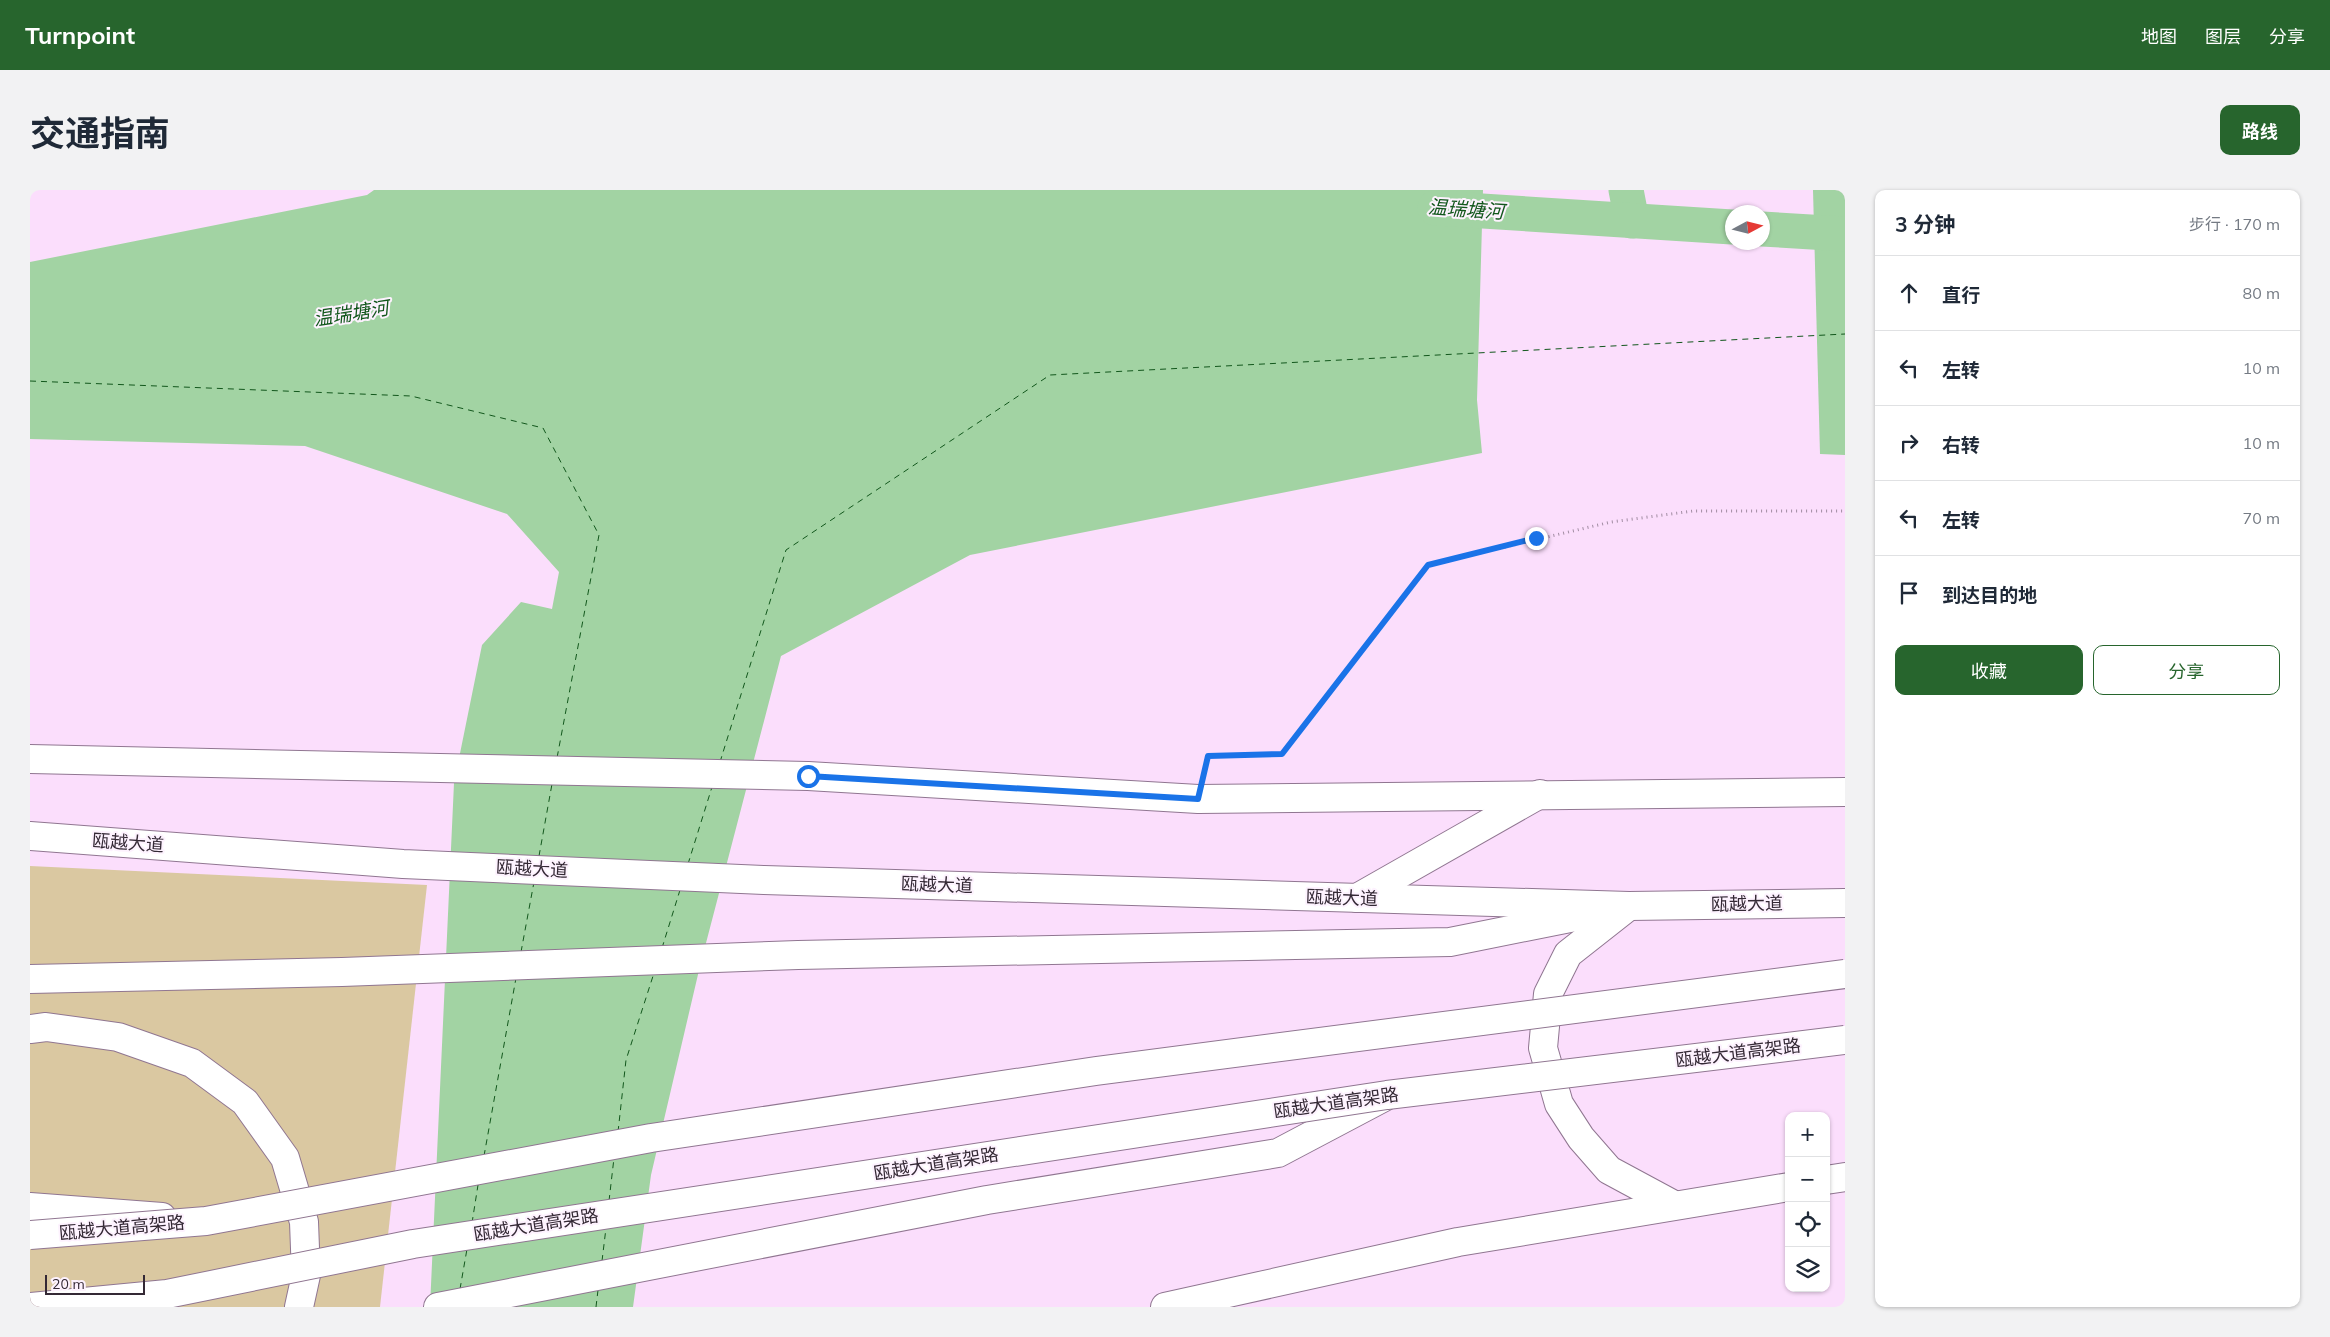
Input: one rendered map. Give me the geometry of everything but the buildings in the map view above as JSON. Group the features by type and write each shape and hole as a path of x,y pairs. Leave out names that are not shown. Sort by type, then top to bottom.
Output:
{"main road":[{"path":"30,759 808,776 1198,799 1845,792"},
{"path":"1357,898 1540,794"},
{"name":"瓯越大道","path":"30,836 403,864 764,880 1629,906 1845,903"},
{"path":"30,979 342,972 798,954 1450,942 1629,906"},
{"path":"1629,906 1568,954 1548,994 1543,1048 1559,1104 1581,1138 1609,1170 1674,1205"},
{"name":"瓯越大道高架路","path":"30,1235 206,1221 661,1136 1096,1071 1845,974"},
{"path":"30,1029 46,1027 118,1037 192,1064 245,1102 285,1158 304,1222 306,1275 299,1307"},
{"name":"瓯越大道高架路","path":"30,1307 167,1294 413,1244 1387,1095 1845,1040"},
{"path":"438,1307 987,1200 1278,1153 1387,1095"},
{"path":"1830,1179 1845,1177"},
{"path":"1165,1307 1458,1242 1785,1188"},
{"path":"30,1207 206,1221"}],"path":[{"path":"1198,799 1208,756 1282,754 1428,565 1611,522 1692,511 1845,511"}],"shaded area":[{"path":"30,866 427,885 380,1307 30,1307"}],"water":[{"path":"374,190 1483,190 1477,400 1482,453 970,555 781,656 700,966 651,1175 633,1307 430,1307 454,783 482,645 521,602 552,609 559,572 507,514 305,446 30,439 30,262 367,195"},
{"path":"1813,190 1845,190 1845,455 1820,454"}],"waterway":[{"path":"1626,190 1632,221"},
{"name":"温瑞塘河","path":"1435,208 1725,227"},
{"name":"温瑞塘河","path":"1770,229 1845,234"}],"ferry route":[{"path":"720,762 786,550 1050,375 1845,334"},
{"path":"30,381 411,396 543,428 599,535 557,758"},
{"path":"539,856 552,784"},
{"path":"688,864 712,787"},
{"path":"521,952 534,882"},
{"path":"662,948 680,890"},
{"path":"618,1132 626,1060 654,973"},
{"path":"484,1156 516,978"},
{"path":"609,1201 614,1158"},
{"path":"472,1223 478,1185"},
{"path":"602,1261 606,1228"},
{"path":"460,1289 467,1249"},
{"path":"596,1307 598,1290"}],"route":[{"path":"808,776 1198,799 1208,756 1282,754 1428,565 1536,538"}]}
